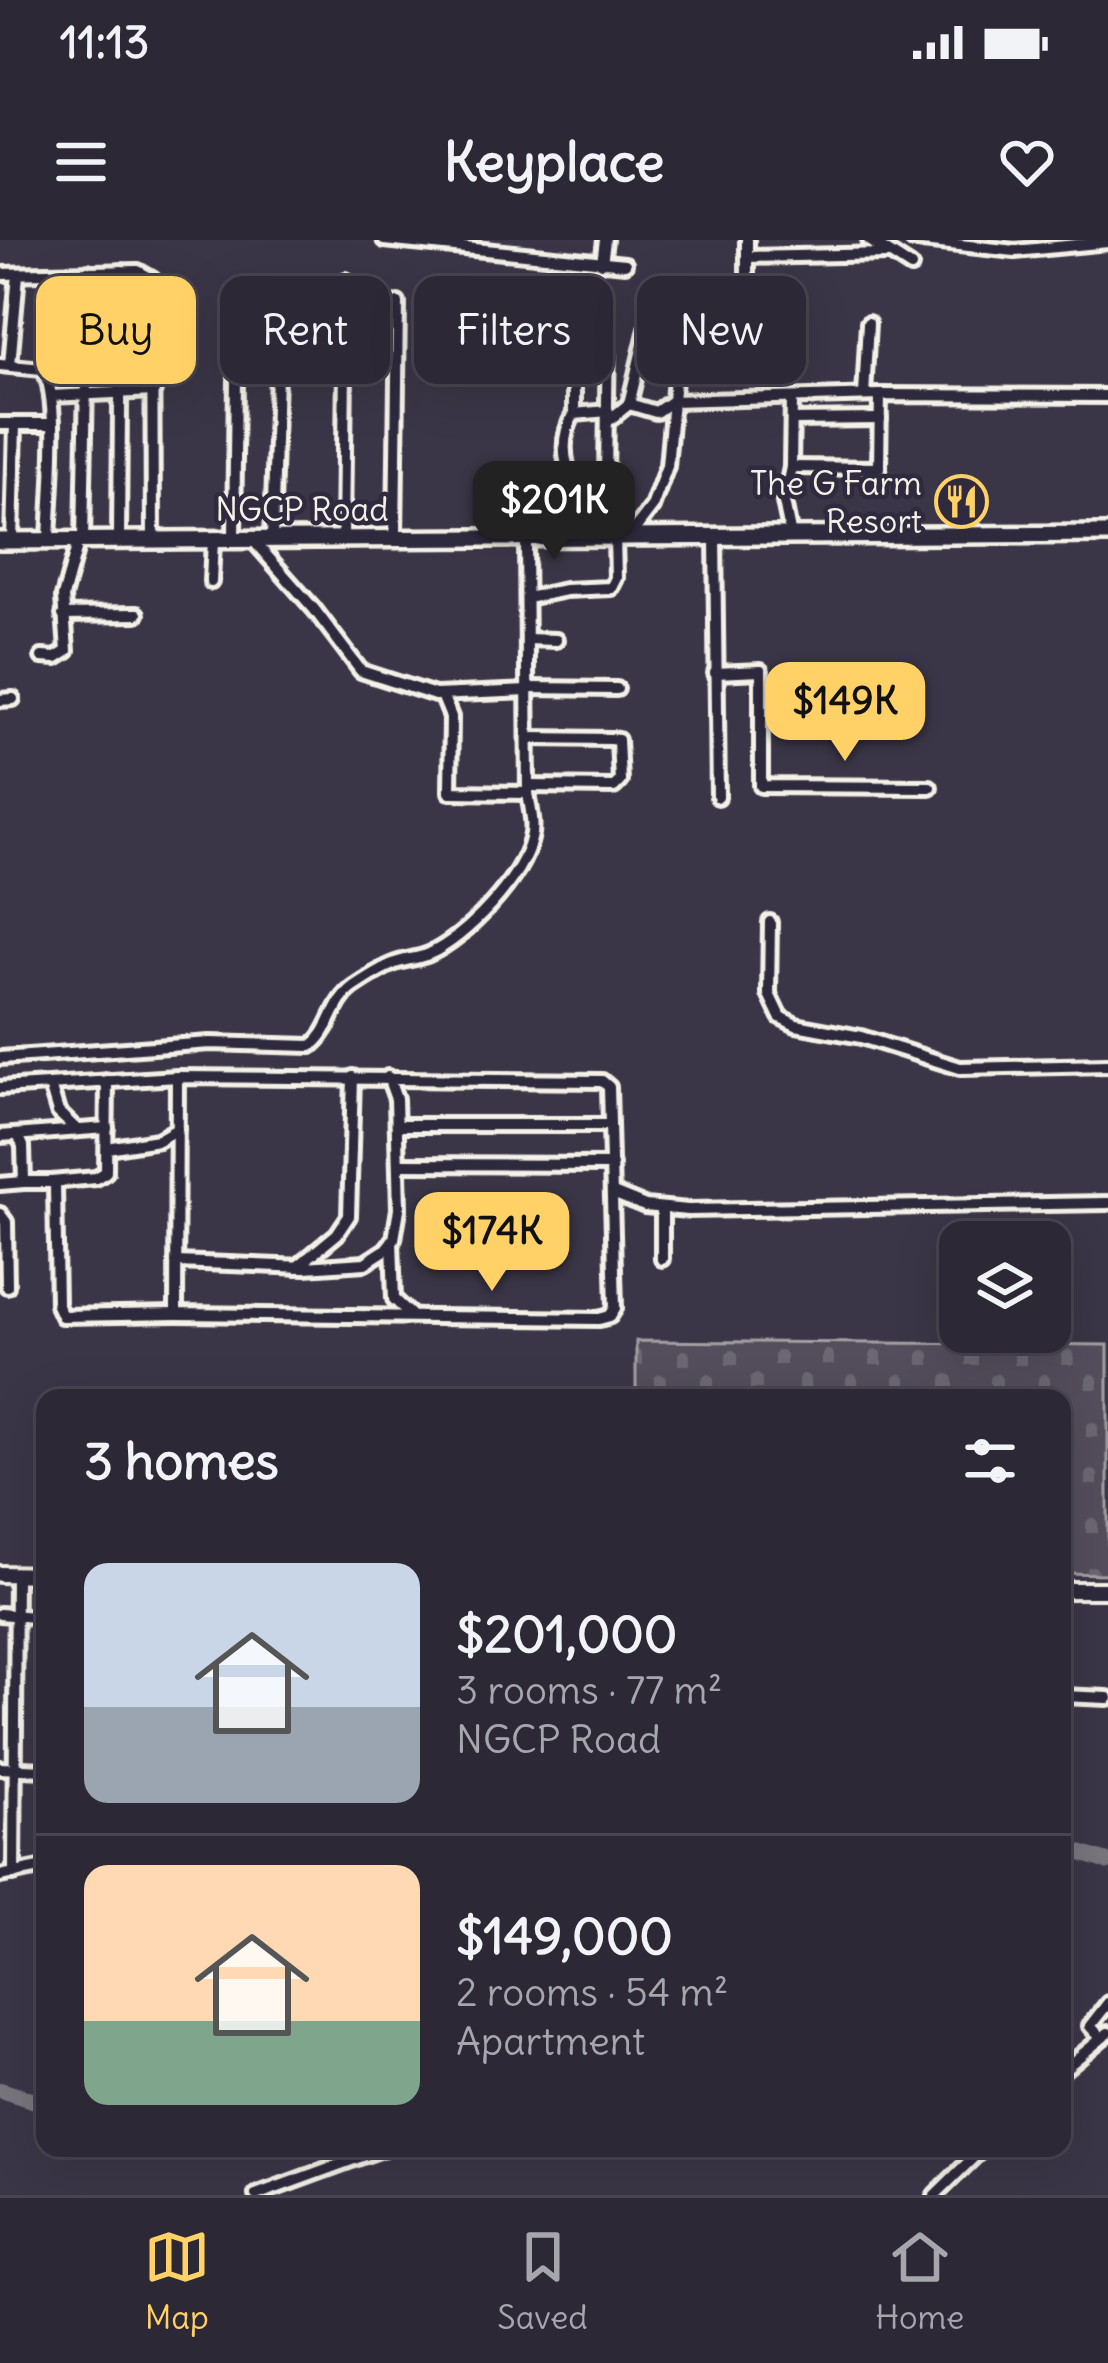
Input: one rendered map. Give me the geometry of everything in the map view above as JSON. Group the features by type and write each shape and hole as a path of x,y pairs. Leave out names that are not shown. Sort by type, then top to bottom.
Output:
{"main road":[{"name":"NGCP Road","path":"6,541 526,538 614,533 1108,534"}],"street":[{"path":"384,240 529,247 566,258 625,265"},
{"path":"566,240 566,258"},
{"path":"602,263 604,240"},
{"path":"747,240 747,276"},
{"path":"794,240 795,256"},
{"path":"869,240 911,267"},
{"path":"913,240 1105,245"},
{"path":"747,256 887,254"},
{"path":"42,657 65,655 63,597 79,540 88,271"},
{"path":"119,540 121,271"},
{"path":"0,274 121,271 147,274 155,286 153,540"},
{"path":"18,274 5,365 43,369 51,396 49,541"},
{"path":"394,538 398,303"},
{"path":"574,414 608,416 629,404 650,316 676,314 680,324 667,466 658,494 614,533"},
{"path":"864,395 868,323"},
{"path":"239,384 243,539 314,609 352,664 377,677 442,695 617,689"},
{"path":"272,539 277,384"},
{"path":"343,539 345,384"},
{"path":"574,384 574,414 563,433 564,454 585,507 614,533"},
{"path":"527,598 611,588 616,578 606,478 608,384"},
{"path":"51,396 154,392"},
{"path":"790,467 879,468 880,395"},
{"path":"629,404 644,411 661,410 671,400 1108,396"},
{"path":"791,536 784,502 792,398"},
{"path":"661,410 671,421"},
{"path":"792,420 880,419"},
{"path":"0,424 52,424"},
{"path":"6,541 15,424"},
{"path":"564,537 606,478"},
{"path":"716,536 718,797"},
{"path":"0,1058 210,1043 311,1046 320,1039 335,1004 352,988 390,965 426,956 450,942 509,883 531,839 526,538"},
{"path":"211,581 213,540"},
{"path":"63,616 137,614"},
{"path":"527,639 556,640"},
{"path":"716,673 761,671 760,786 930,787"},
{"path":"442,695 451,717 450,792 614,787 620,781 618,740 528,737"},
{"path":"770,922 769,994 780,1017 796,1025 861,1037 961,1069 1108,1065"},
{"path":"176,1314 177,1077"},
{"path":"0,1088 177,1077 602,1081 609,1088 615,1294 610,1316 598,1319 62,1316 57,1305 55,1190 51,1182"},
{"path":"296,1267 337,1234 349,1216 353,1077"},
{"path":"388,1077 397,1099 398,1125 394,1299 412,1316"},
{"path":"0,1184 103,1176 106,1081"},
{"path":"50,1085 58,1112 77,1130"},
{"path":"398,1125 610,1125"},
{"path":"0,1136 107,1127"},
{"path":"107,1148 158,1140 177,1129"},
{"path":"18,1135 24,1183"},
{"path":"398,1164 612,1166"},
{"path":"613,1193 662,1209 1108,1203"},
{"path":"662,1209 662,1259"},
{"path":"0,1214 6,1222 7,1286"},
{"path":"176,1262 296,1267 365,1263 392,1241"},
{"path":"8,1574 16,1615 14,1874"},
{"path":"1071,1590 1108,1590"},
{"path":"0,1614 36,1617"},
{"path":"1071,1696 1108,1698"},
{"path":"0,1715 16,1715"},
{"path":"0,1768 36,1769"},
{"path":"0,1876 36,1869"},
{"path":"1071,2064 1104,2036 1090,2026 1108,2003"},
{"path":"256,2195 359,2157"},
{"path":"935,2195 974,2157"}],"green space":[{"path":"636,1341 939,1344 939,1353 1071,1353 1071,1345 1108,1345 1108,1574 1071,1573 1071,1389 636,1389"}],"waterway":[{"path":"1071,1850 1108,1862"},
{"path":"0,2090 36,2101"}],"place":[{"name":"The G Farm Resort","path":"961,502"}]}
